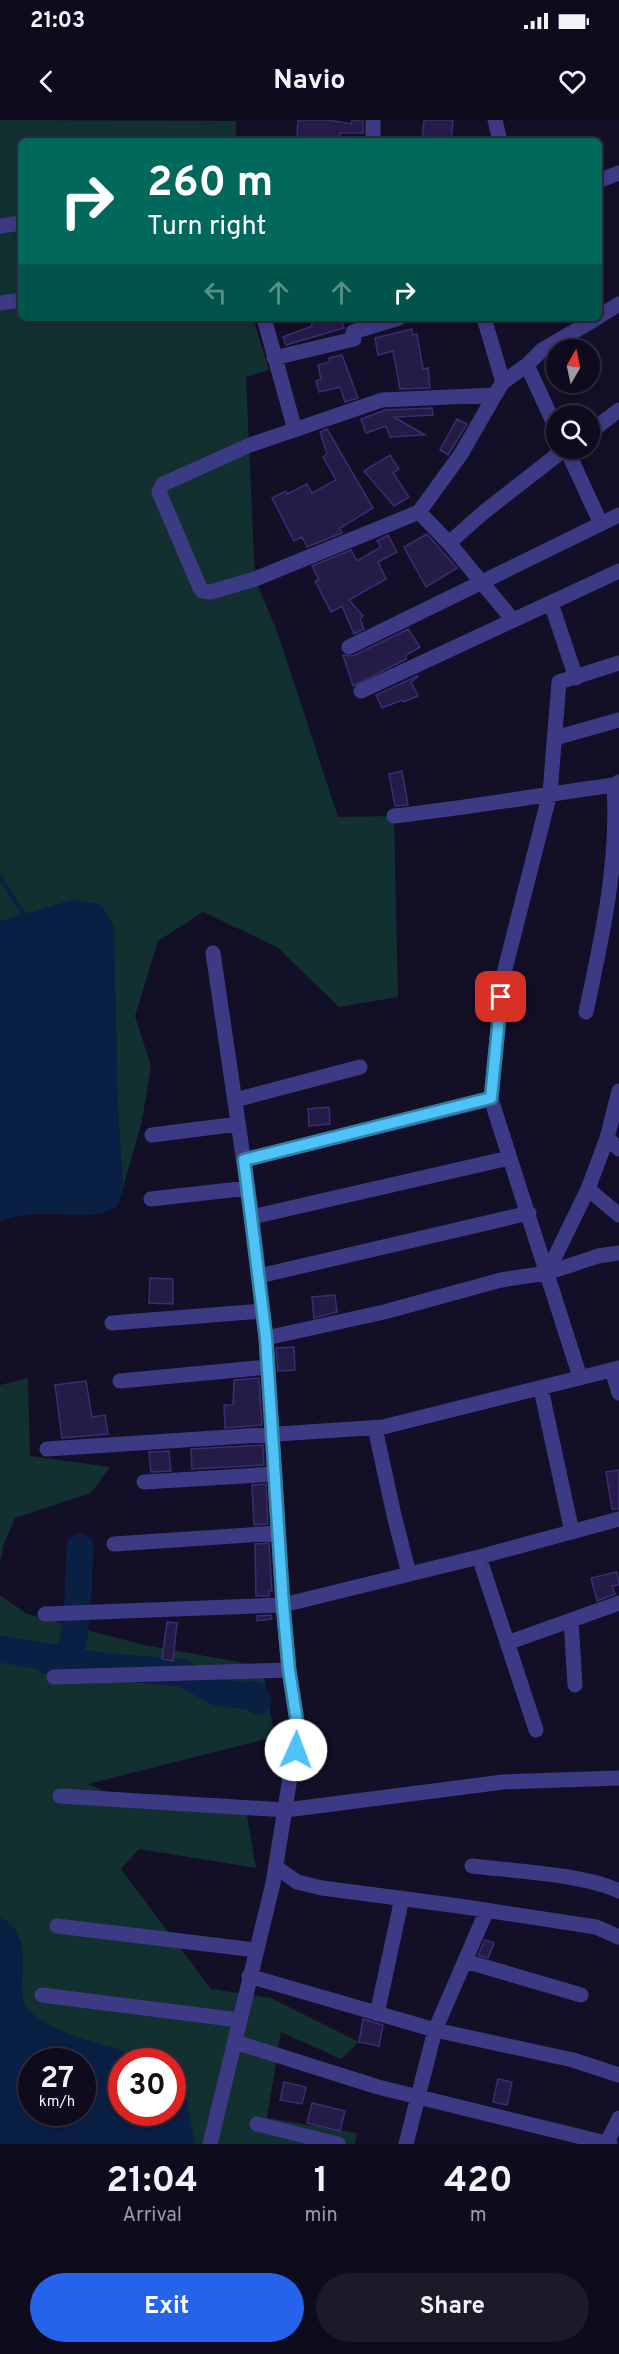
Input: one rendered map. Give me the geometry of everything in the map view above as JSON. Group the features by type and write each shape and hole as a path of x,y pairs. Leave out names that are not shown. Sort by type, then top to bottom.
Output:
{"street":[{"path":"373,120 373,138"},
{"path":"495,120 499,138"},
{"path":"602,179 619,173"},
{"path":"0,226 18,223"},
{"path":"0,303 18,300"},
{"path":"602,315 619,304"},
{"path":"265,321 295,430"},
{"path":"274,358 354,339 353,332 389,321"},
{"path":"485,321 499,388"},
{"path":"569,321 574,333"},
{"path":"499,388 382,400 250,446 161,485 159,492 202,591 211,592 255,579 419,512 461,454 499,388 555,341 574,333 592,321"},
{"path":"527,365 546,406"},
{"path":"600,424 619,410"},
{"path":"449,543 484,512 553,459"},
{"path":"571,459 601,524"},
{"path":"419,512 449,543 513,620"},
{"path":"349,647 619,515"},
{"path":"361,691 619,571"},
{"path":"551,603 576,678"},
{"path":"580,1377 491,1098 503,977 550,793 559,682 619,663"},
{"path":"555,738 619,720"},
{"path":"394,816 468,808 616,784 617,811 610,893 586,1012"},
{"path":"210,2144 276,1867 298,1728 289,1670 283,1605 266,1338 252,1217 213,953"},
{"path":"235,1100 360,1067"},
{"path":"547,1274 588,1189 607,1138 619,1091"},
{"path":"244,1160 491,1098"},
{"path":"152,1135 238,1124"},
{"path":"607,1138 619,1149"},
{"path":"252,1217 509,1158"},
{"path":"151,1199 248,1188"},
{"path":"588,1189 619,1215"},
{"path":"259,1276 529,1213"},
{"path":"266,1338 384,1312 501,1280 547,1274 598,1256 619,1253"},
{"path":"112,1323 263,1311"},
{"path":"120,1381 268,1367"},
{"path":"47,1449 375,1428 616,1369 619,1393"},
{"path":"541,1389 572,1532"},
{"path":"375,1428 409,1574"},
{"path":"144,1482 275,1474"},
{"path":"45,1614 283,1605 479,1557 619,1519"},
{"path":"114,1544 278,1533"},
{"path":"479,1557 536,1731"},
{"path":"507,1643 619,1603"},
{"path":"571,1620 575,1685"},
{"path":"54,1677 289,1670"},
{"path":"60,1796 286,1810 503,1782 619,1778"},
{"path":"472,1866 561,1877 609,1887 619,1892"},
{"path":"276,1867 297,1882 322,1888 596,1927 619,1937"},
{"path":"377,2014 402,1898"},
{"path":"406,2144 435,2030 488,1910"},
{"path":"57,1926 256,1950"},
{"path":"465,1961 581,1995"},
{"path":"249,1976 435,2030 573,2060 619,2075"},
{"path":"42,1995 239,2020"},
{"path":"235,2042 378,2087 609,2144 619,2118"},
{"path":"257,2124 338,2144"}],"green space":[{"path":"0,120 236,121 236,138 18,138 18,321 254,321 269,370 246,377 255,579 277,631 338,817 394,816 398,997 339,1007 277,947 203,912 158,941 135,1016 151,1066 142,1121 118,1205 100,1214 36,1214 0,1221"},
{"path":"28,1378 30,1456 110,1467 91,1493 15,1518 3,1546 0,1565 0,1385"},
{"path":"0,1595 27,1614 144,1645 262,1666 275,1737 88,1784 136,1806 245,1804 256,1868 139,1849 121,1869 211,1989 271,1998 359,2042 341,2059 281,2032 267,2118 357,2133 355,2144 0,2144"}],"water":[{"path":"76,899 102,905 114,927 118,1107 123,1184 118,1205 102,1213 23,1215 0,1221 0,921"},
{"path":"0,1917 13,1927 20,1938 23,1951 22,1989 29,2009 41,2020 55,2028 114,2048 108,2048 108,2126 186,2126 186,2097 195,2144 0,2144"}],"building":[{"path":"298,120 328,120 351,124 352,120 363,120 363,133 340,133 339,138 297,136"},
{"path":"424,120 453,120 451,138 422,138"},
{"path":"311,321 342,321 344,328 286,345 283,337 312,326"},
{"path":"412,329 413,335 417,334 423,369 428,368 430,388 400,389 393,351 378,355 375,338"},
{"path":"342,355 358,398 345,402 340,387 319,392 316,381 321,379 318,365 330,362 329,358"},
{"path":"432,408 433,415 394,417 425,435 390,437 386,426 366,433 361,419 385,410"},
{"path":"457,419 467,424 448,455 440,450"},
{"path":"327,429 373,508 340,528 342,533 307,547 302,537 294,541 272,498 286,491 287,494 307,484 312,493 336,480 323,457 327,454 320,432"},
{"path":"390,455 399,469 393,473 409,497 394,506 364,471"},
{"path":"427,534 457,568 426,587 404,547"},
{"path":"388,535 397,552 378,562 386,579 349,600 363,616 360,619 364,629 354,634 342,606 331,612 315,581 319,580 312,566 351,550 357,561 381,547 377,541"},
{"path":"408,629 420,647 406,655 406,659 353,686 343,655 353,656"},
{"path":"417,676 411,682 418,696 382,708 376,695"},
{"path":"402,771 408,805 395,806 389,774"},
{"path":"329,1107 330,1124 309,1126 308,1109"},
{"path":"150,1278 173,1279 173,1304 149,1303"},
{"path":"335,1295 337,1312 314,1318 312,1297"},
{"path":"294,1347 295,1370 278,1371 276,1348"},
{"path":"259,1378 262,1425 225,1428 224,1405 233,1405 234,1380"},
{"path":"86,1381 92,1417 105,1415 108,1434 62,1438 55,1385"},
{"path":"263,1445 264,1465 192,1469 191,1449"},
{"path":"169,1451 171,1471 151,1472 149,1452"},
{"path":"619,1470 619,1509 612,1509 606,1472"},
{"path":"266,1484 268,1524 254,1525 252,1485"},
{"path":"269,1543 272,1591 269,1591 269,1596 256,1596 255,1544"},
{"path":"617,1572 619,1585 612,1586 615,1594 597,1601 591,1578"},
{"path":"271,1615 272,1619 257,1621 257,1616"},
{"path":"167,1622 177,1623 173,1661 162,1659"},
{"path":"485,1940 494,1943 488,1958 478,1955"},
{"path":"363,2019 383,2025 379,2046 359,2042"},
{"path":"498,2079 512,2082 507,2105 493,2102"},
{"path":"284,2082 306,2087 302,2104 280,2100"},
{"path":"312,2103 345,2111 340,2131 307,2123"}],"waterway":[{"path":"0,877 26,918"},
{"path":"47,1660 61,1659 68,1653 72,1644 77,1617 80,1547"},
{"path":"0,1649 102,1666 182,1673 217,1692 243,1696 255,1695 258,1701"}],"route":[{"path":"296,1750 298,1728 289,1670 283,1605 266,1338 244,1160 491,1098 501,997"}]}
